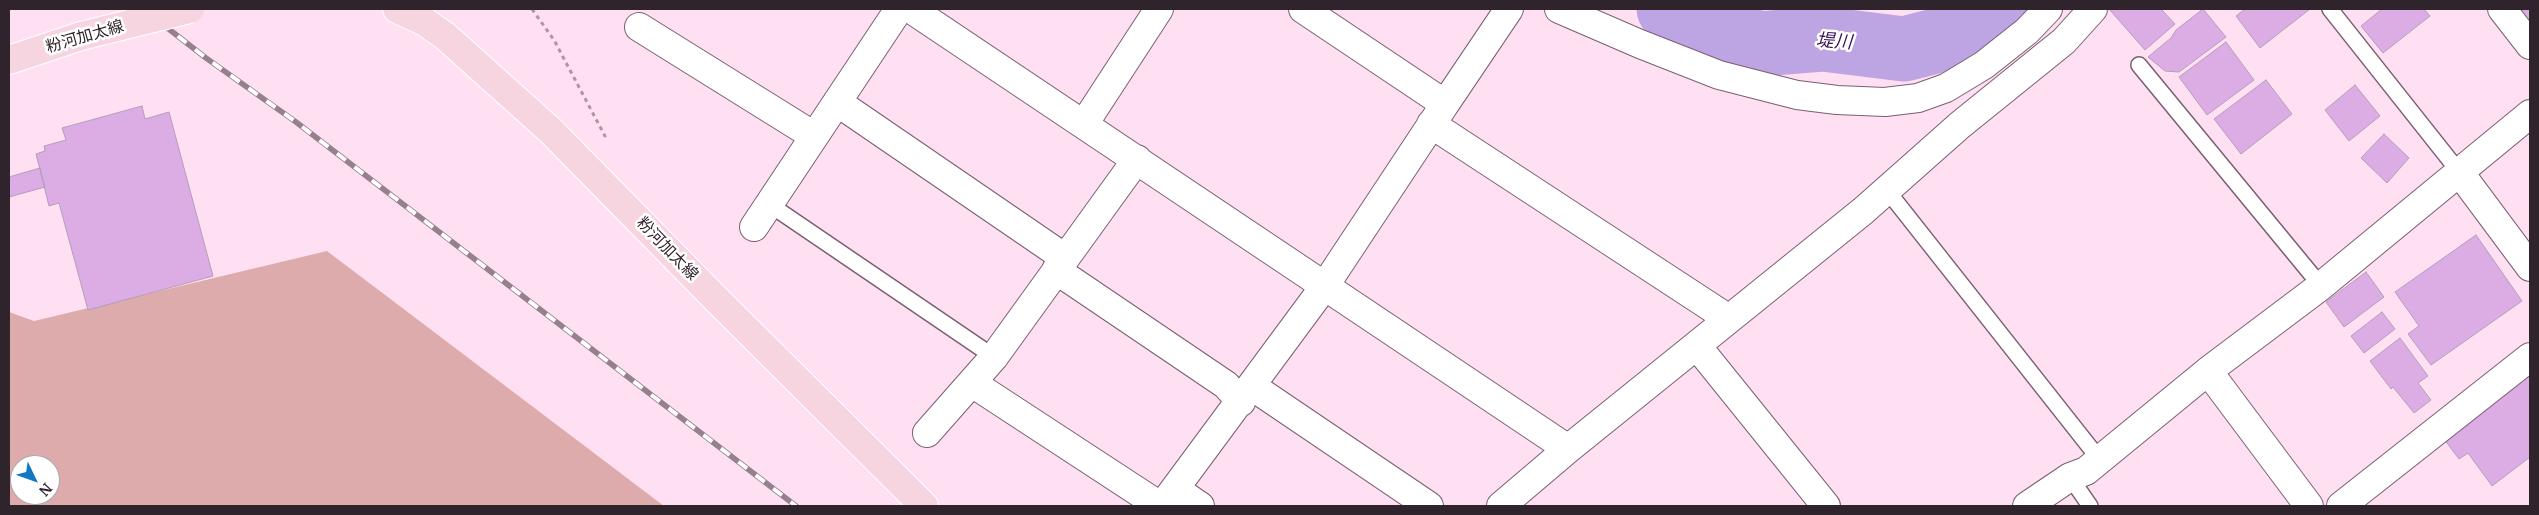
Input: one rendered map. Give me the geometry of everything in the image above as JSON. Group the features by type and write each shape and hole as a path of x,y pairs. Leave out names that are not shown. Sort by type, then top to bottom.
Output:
{"main road":[{"name":"粉河加太線","path":"9,60 81,36 190,9"},
{"name":"粉河加太線","path":"397,9 424,22 445,36 551,131 924,506"}],"street":[{"path":"754,227 899,9"},
{"path":"911,9 1568,449"},
{"path":"1084,124 1159,9"},
{"path":"1303,9 1438,114 1729,319"},
{"path":"1166,500 1247,394 1324,287 1509,9"},
{"path":"1559,9 1640,44 1719,74 1797,95 1837,100 1884,102 1918,98 1946,88 1984,65 2027,31 2048,9"},
{"path":"1501,506 1568,449 1864,211 1886,188 2064,42 2093,9"},
{"path":"2502,9 2530,45"},
{"path":"639,27 814,136"},
{"path":"837,102 1226,385 1247,394 1429,506"},
{"path":"2027,506 2070,477 2086,471 2208,371 2321,286 2530,114"},
{"path":"926,433 994,357 1137,159"},
{"path":"2460,173 2530,267"},
{"path":"1697,346 1826,506"},
{"path":"2341,506 2530,357"},
{"path":"2208,371 2309,506"},
{"path":"972,383 1166,500 1200,506"}],"lane":[{"path":"2330,9 2460,173"},
{"path":"2139,64 2321,286"},
{"path":"1886,188 2100,460"},
{"path":"769,204 994,357"},
{"path":"2070,477 2090,506"}],"path":[{"path":"532,9 554,40 608,142"}],"shaded area":[{"path":"327,251 664,506 9,506 9,312 34,321"}],"building":[{"path":"2109,9 2161,9 2175,24 2145,50"},
{"path":"2203,9 2226,37 2179,72 2165,71 2148,57 2171,38 2176,30"},
{"path":"2245,9 2310,9 2260,48 2236,16"},
{"path":"2382,9 2424,9 2430,16 2383,53 2361,26"},
{"path":"2513,9 2530,9 2530,32"},
{"path":"2226,42 2254,80 2207,115 2179,77"},
{"path":"2266,80 2292,114 2241,154 2214,119"},
{"path":"2355,85 2380,116 2349,141 2325,110"},
{"path":"142,106 145,119 169,112 213,276 88,310 59,203 49,206 36,154 45,151 44,146 66,140 62,128"},
{"path":"2384,134 2409,158 2387,183 2361,158"},
{"path":"40,168 45,187 9,197 9,177"},
{"path":"2476,235 2522,301 2431,365 2408,334 2419,326 2395,292"},
{"path":"2366,272 2384,297 2344,327 2326,302"},
{"path":"2382,312 2395,329 2364,353 2351,336"},
{"path":"2400,338 2428,376 2418,383 2431,400 2414,413 2393,387 2391,389 2370,361"},
{"path":"2530,368 2530,457 2492,486 2468,453 2459,459 2441,435"}],"waterway":[{"name":"堤川","path":"1669,9 1759,44 1823,39 1904,49 1959,35 1996,9"}],"railway":[{"path":"143,9 206,58 296,122 796,506"}]}
